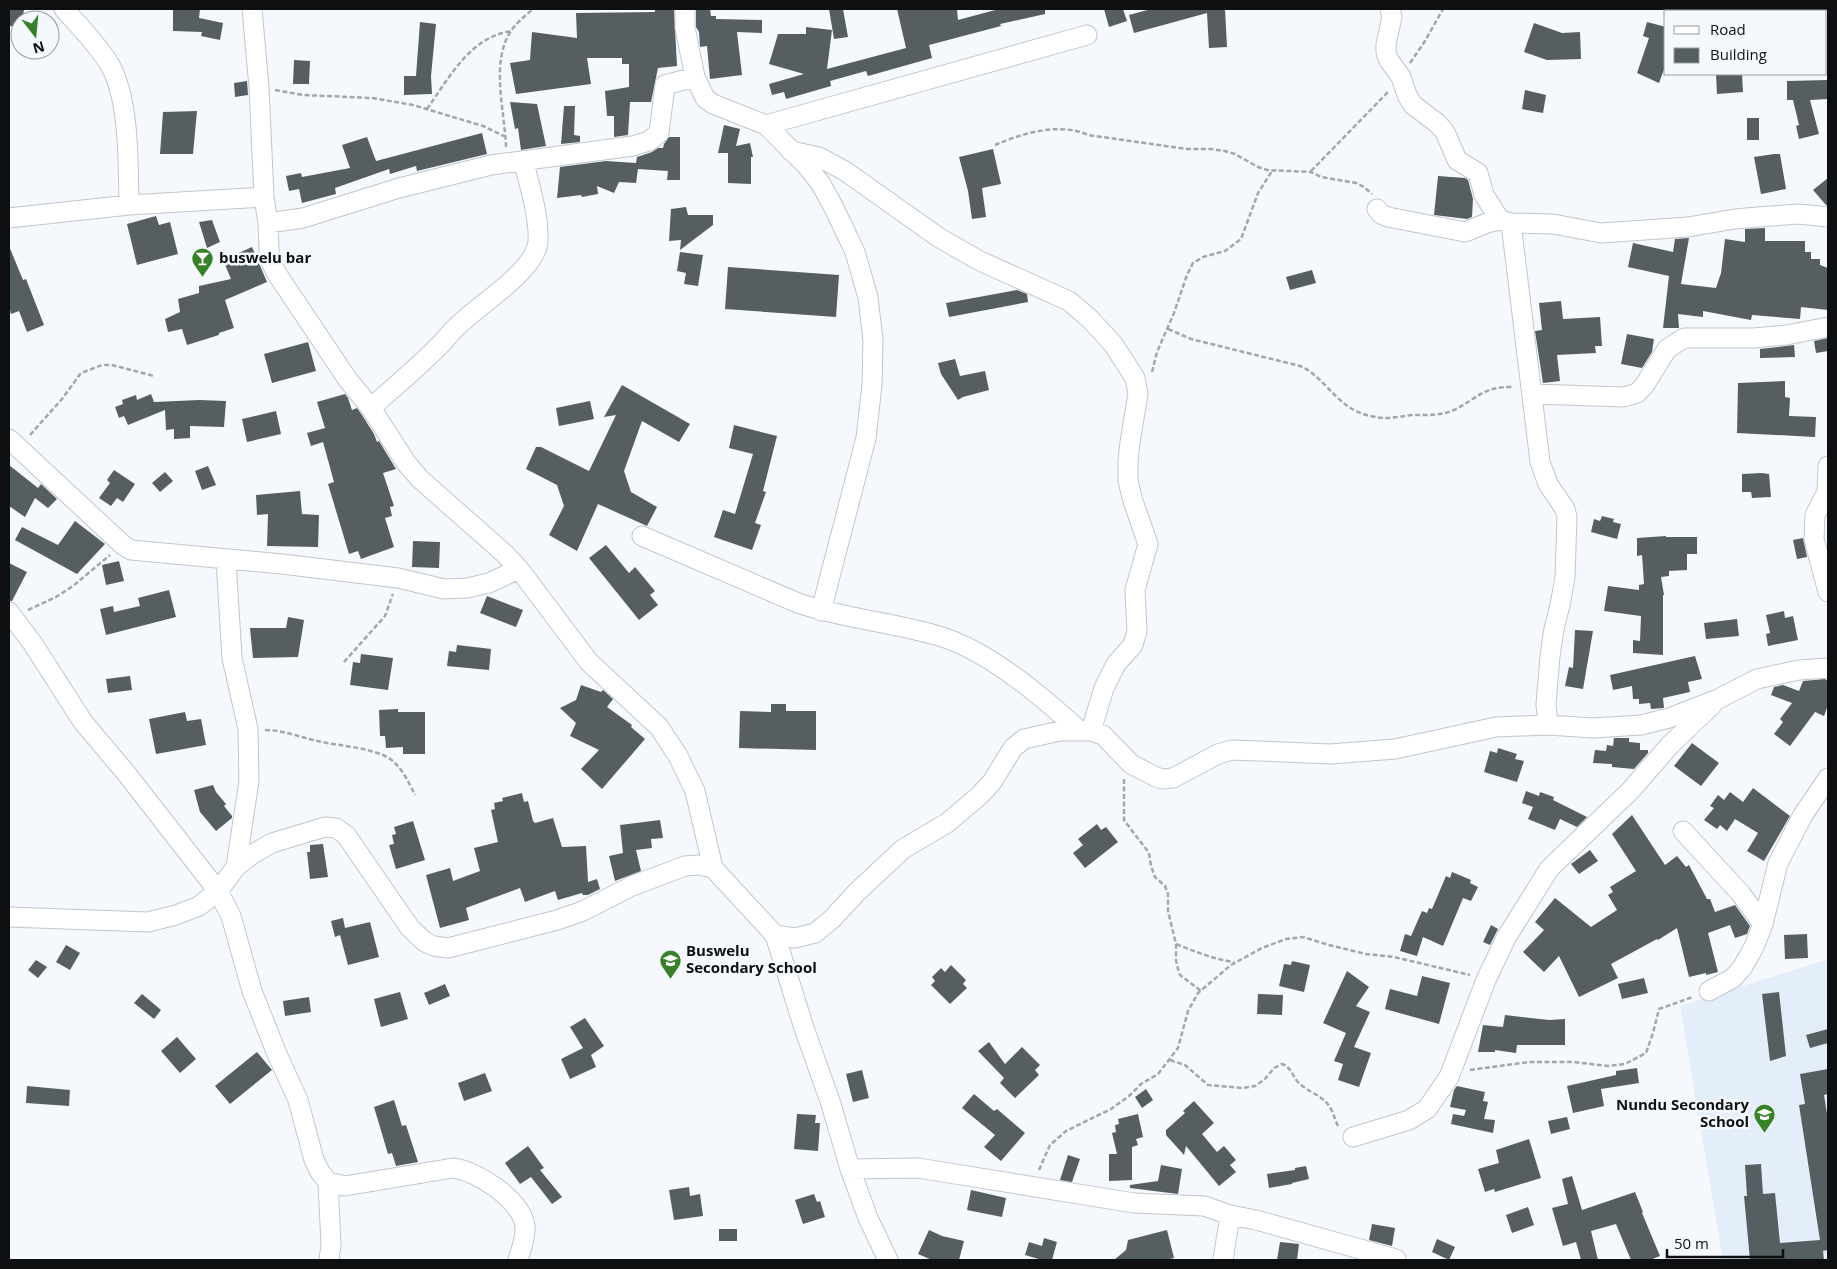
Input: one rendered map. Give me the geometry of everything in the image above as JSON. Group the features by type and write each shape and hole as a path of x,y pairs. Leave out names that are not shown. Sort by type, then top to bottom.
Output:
{"street":[{"path":"64,9 102,53 111,67 118,85 124,113 128,148 129,205"},
{"path":"252,9 259,87 264,197 268,223 269,251 277,274 407,464 420,479 505,554 519,569 589,662 659,727 678,756 695,791 713,868 775,935 804,1028 832,1104 850,1169 868,1218 888,1260"},
{"path":"685,9 685,28 695,77 705,98 713,104 766,125 807,166 821,184 855,252 868,297 873,340 872,385 866,438 821,611"},
{"path":"1390,9 1392,17 1386,52 1400,76 1407,96 1413,105 1437,123 1445,132 1457,160 1478,173 1484,195 1506,222 1533,391 1540,462 1548,484 1565,509 1567,517 1565,577 1550,656 1546,705 1548,725"},
{"path":"766,125 1087,35"},
{"path":"268,223 303,218 445,176 491,165 633,146 649,142 658,132 665,85 695,77"},
{"path":"790,151 819,158 845,171 938,237 980,261 1069,301 1090,319 1113,344 1135,378 1138,394 1128,460 1128,481 1148,544 1135,590 1137,631 1133,645 1116,664 1086,731"},
{"path":"370,408 421,364 461,322 520,272 532,257 537,247 538,234 532,196 515,162"},
{"path":"9,218 129,205 264,197"},
{"path":"1377,209 1380,214 1388,217 1465,232 1487,223 1506,222 1553,224 1602,233 1688,227 1735,219 1799,214 1828,217"},
{"path":"1533,391 1624,397 1637,393 1644,386 1667,349 1684,338 1754,338 1828,327"},
{"path":"14,443 123,545 131,550 282,564 398,578 444,589 467,588 489,583 519,569"},
{"path":"1828,466 1827,492 1815,515 1814,539 1828,592"},
{"path":"642,536 798,603 821,611 940,636 984,656 1086,731"},
{"path":"226,560 232,658 248,729 249,781 236,867"},
{"path":"11,614 34,644 83,722 126,773 218,891 231,916 252,991 298,1100 314,1160 328,1182 331,1245 329,1260"},
{"path":"775,935 795,938 815,933 832,919 857,892 903,849 947,823 979,796 992,782 1013,748 1024,739 1050,732 1086,731 1103,735 1125,758 1163,779 1173,778 1218,754 1232,750 1331,754 1395,749 1496,727 1548,725 1593,728 1641,724 1669,718 1718,699 1757,679 1799,670 1828,668"},
{"path":"1353,1137 1396,1125 1419,1115 1431,1104 1450,1077 1486,980 1506,938 1549,869 1631,790 1670,745 1718,699"},
{"path":"1709,991 1733,978 1742,968 1754,947 1763,924 1778,862 1803,815 1828,778"},
{"path":"9,917 148,922 176,915 199,906 218,891 236,867 272,843 325,827 336,828 346,835 410,928 425,942 434,946 448,948 557,920 583,911 632,886 685,866 699,865 713,868"},
{"path":"1683,832 1741,894 1763,924"},
{"path":"328,1182 346,1186 454,1168 465,1169 499,1190 512,1203 524,1222 524,1242 518,1260"},
{"path":"850,1169 918,1168 1134,1203 1204,1206 1230,1215 1256,1220 1396,1259"},
{"path":"1223,1260 1230,1215"}],"path":[{"path":"515,162 506,137 502,107 501,66 504,43 510,31 533,9"},
{"path":"1311,172 1383,97 1425,41 1443,9"},
{"path":"426,110 462,59 497,33 510,31"},
{"path":"259,87 303,95 372,98 413,105 483,126 506,137"},
{"path":"995,145 1035,132 1071,130 1088,135 1179,148 1225,151 1235,154 1258,167 1272,170 1311,172 1321,177 1356,183 1373,195 1377,209"},
{"path":"1138,394 1146,384 1193,263 1202,257 1225,251 1241,239 1258,193 1272,170"},
{"path":"1168,329 1191,338 1310,370 1339,400 1356,412 1372,416 1385,418 1437,415 1454,410 1484,391 1503,387 1533,391"},
{"path":"14,443 62,399 81,372 102,365 112,364 154,376"},
{"path":"11,614 56,597 73,586 123,545"},
{"path":"344,662 385,616 398,578"},
{"path":"248,729 281,730 313,740 366,750 386,756 400,769 415,795"},
{"path":"1125,758 1124,820 1149,853 1155,877 1165,886 1168,894 1168,911 1176,944 1176,960 1180,975 1201,991"},
{"path":"1034,1187 1050,1145 1066,1131 1092,1116 1111,1109 1129,1096 1141,1084 1158,1074 1178,1048 1188,1012 1201,991 1236,962 1262,948 1286,939 1304,938 1329,945 1421,963 1486,980"},
{"path":"1176,944 1220,960 1236,962"},
{"path":"1450,1077 1469,1070 1512,1063 1574,1062 1591,1065 1625,1064 1646,1053 1654,1033 1659,1009 1709,991"},
{"path":"1170,1060 1185,1065 1208,1085 1242,1088 1255,1086 1264,1080 1274,1068 1282,1064 1287,1066 1298,1082 1321,1097 1330,1108 1340,1130 1353,1137"}],"shaded area":[{"name":"Nundu Secondary School","path":"1828,959 1828,1260 1723,1260 1680,1006"}],"building":[{"path":"9,9 24,10 10,10 9,26"},
{"path":"173,9 200,9 199,18 223,23 220,40 201,36 202,32 173,31"},
{"path":"655,9 674,9 677,66 658,68 651,102 630,102 628,135 614,137 614,116 607,116 605,91 629,87 629,64 622,64 622,58 587,58 591,84 516,94 510,63 530,60 532,32 577,38 576,13 655,12"},
{"path":"696,9 710,9 711,16 716,16 716,19 762,20 762,33 737,32 742,75 710,79 707,46 700,47 699,32 696,27"},
{"path":"829,9 843,9 848,37 834,39"},
{"path":"897,9 957,9 958,20 999,9 1045,9 1045,14 1000,24 1001,26 929,45 932,58 868,76 866,71 830,81 831,86 786,99 784,92 772,95 769,84 804,74 769,64 778,34 806,34 806,27 832,30 827,69 906,48"},
{"path":"1104,9 1123,9 1127,21 1109,27"},
{"path":"1151,9 1225,9 1227,47 1209,48 1207,13 1134,33 1129,15"},
{"path":"420,22 436,24 431,76 432,94 404,95 404,76 416,76"},
{"path":"1647,22 1664,26 1664,69 1659,83 1637,73 1649,38 1643,36"},
{"path":"1534,23 1562,33 1580,32 1581,59 1547,60 1524,52"},
{"path":"294,60 310,61 309,84 293,84"},
{"path":"1716,75 1742,75 1743,92 1717,94"},
{"path":"1828,80 1828,99 1810,100 1819,134 1799,139 1796,126 1799,125 1793,100 1787,100 1787,81"},
{"path":"247,81 248,95 235,97 234,83"},
{"path":"1525,90 1546,95 1543,113 1522,109"},
{"path":"510,102 537,104 546,146 521,150 518,128 515,129"},
{"path":"564,106 575,106 574,135 580,136 580,142 561,144"},
{"path":"197,111 193,154 160,154 163,112"},
{"path":"1747,118 1759,118 1759,140 1747,140"},
{"path":"724,125 740,129 736,146 750,143 753,157 751,157 751,184 728,183 728,153 718,153"},
{"path":"482,133 487,154 417,171 416,166 390,174 389,169 335,188 336,194 302,203 299,189 289,191 286,176 301,173 302,177 350,168 342,145 367,137 376,161"},
{"path":"669,137 680,137 680,180 667,180 668,171 638,169 636,183 619,182 614,193 597,186 598,194 557,198 560,167 606,161 636,163 637,157 658,148 663,148"},
{"path":"993,149 1001,184 982,188 986,217 972,219 968,191 959,157"},
{"path":"1780,154 1786,189 1761,194 1754,157"},
{"path":"1438,176 1465,178 1468,180 1473,199 1472,217 1467,219 1434,215"},
{"path":"1828,178 1828,206 1813,190"},
{"path":"686,207 688,215 713,215 713,225 680,250 681,240 669,241 671,209"},
{"path":"156,216 159,225 170,222 178,254 137,265 127,224"},
{"path":"212,220 220,242 207,248 199,222"},
{"path":"1765,228 1765,241 1805,241 1805,252 1811,252 1811,259 1820,259 1820,265 1828,268 1828,310 1801,307 1800,319 1752,315 1751,320 1703,311 1703,317 1678,314 1679,328 1663,328 1669,276 1628,267 1633,243 1673,252 1675,239 1689,238 1681,284 1716,288 1721,273 1725,239 1745,242 1745,229"},
{"path":"9,246 23,280 26,279 44,325 27,332 19,311 11,314 9,306"},
{"path":"252,247 267,282 225,300 234,328 187,345 182,329 168,332 165,319 180,312 178,299 199,293 199,286 231,279 223,260"},
{"path":"680,252 703,255 698,286 684,284 686,273 677,271"},
{"path":"728,267 839,275 836,317 725,309"},
{"path":"1312,270 1316,283 1290,290 1286,277"},
{"path":"1017,290 1027,294 1028,302 949,317 946,303"},
{"path":"1561,301 1563,319 1600,317 1602,346 1595,346 1596,353 1557,355 1560,381 1543,383 1535,331 1542,330 1539,303"},
{"path":"1627,334 1654,339 1652,352 1642,368 1621,364"},
{"path":"1828,338 1828,351 1816,353 1814,341"},
{"path":"308,342 316,371 272,383 264,354"},
{"path":"1794,345 1795,357 1760,358 1760,349"},
{"path":"955,359 960,376 985,371 989,390 958,400 941,374 938,363"},
{"path":"1785,381 1785,397 1790,398 1789,416 1816,417 1815,437 1737,433 1738,383"},
{"path":"622,385 690,424 679,442 642,421 624,471 631,492 657,507 647,526 598,504 577,551 549,535 564,506 557,485 526,469 536,447 541,447 589,471 616,415 604,417"},
{"path":"151,394 154,402 226,401 224,427 190,426 190,438 174,439 174,429 166,430 165,410 128,425 124,416 119,418 115,407 123,404 122,400 136,395 137,400"},
{"path":"345,394 352,410 357,408 396,469 383,473 394,506 390,507 392,516 385,518 394,547 361,559 358,551 349,554 328,484 334,482 323,442 311,446 307,433 325,428 317,402"},
{"path":"590,401 594,419 559,426 556,408"},
{"path":"276,411 281,434 247,442 242,419"},
{"path":"734,425 777,436 763,491 766,492 755,523 761,525 752,550 714,537 723,510 735,514 753,454 729,448"},
{"path":"9,465 38,488 41,484 57,499 48,508 35,498 25,517 9,506"},
{"path":"208,466 216,485 202,490 195,471"},
{"path":"114,470 135,484 123,502 117,498 111,506 99,498 110,483 107,480"},
{"path":"165,472 173,481 160,492 152,483"},
{"path":"1742,474 1769,474 1771,497 1752,498 1751,492 1742,492"},
{"path":"300,491 302,514 319,515 318,547 267,546 268,514 257,515 256,495"},
{"path":"1602,516 1614,519 1613,522 1621,524 1617,539 1591,532 1594,519 1600,521"},
{"path":"75,521 105,544 77,574 15,540 22,527 58,545"},
{"path":"1666,536 1697,537 1697,554 1687,554 1687,570 1669,571 1669,576 1661,577 1664,595 1663,655 1633,653 1633,640 1640,641 1641,616 1604,611 1608,586 1639,590 1639,585 1644,584 1642,555 1637,556 1637,538"},
{"path":"1803,538 1807,557 1797,559 1793,540"},
{"path":"413,541 440,542 439,568 412,567"},
{"path":"606,545 629,573 635,567 655,591 650,595 658,605 639,620 589,558"},
{"path":"119,561 124,581 106,585 102,565"},
{"path":"9,563 27,572 12,601 9,601"},
{"path":"169,590 176,617 106,635 100,609 113,606 114,612 140,606 138,598"},
{"path":"487,596 523,610 516,627 480,613"},
{"path":"1784,611 1785,618 1793,616 1798,640 1768,646 1766,634 1770,633 1766,615"},
{"path":"288,617 304,620 298,657 253,658 250,628 286,628"},
{"path":"1737,619 1739,636 1706,639 1704,623"},
{"path":"1575,630 1593,631 1583,689 1565,686 1569,667 1573,668"},
{"path":"457,645 491,649 489,670 447,666 449,651 456,652"},
{"path":"361,654 393,658 388,690 350,685 353,662 360,663"},
{"path":"1695,656 1702,679 1688,682 1690,692 1663,698 1664,708 1651,709 1650,703 1639,704 1639,699 1633,699 1632,686 1613,690 1610,675"},
{"path":"130,676 132,690 108,693 106,679"},
{"path":"1825,679 1828,681 1828,705 1824,716 1815,712 1790,746 1774,734 1783,722 1780,719 1792,703 1771,695 1774,687 1783,685 1799,691 1803,681"},
{"path":"581,685 601,692 603,690 613,699 607,707 632,725 631,727 645,739 602,789 581,769 599,750 570,736 576,723 560,708 576,700"},
{"path":"771,704 786,704 786,711 816,711 816,750 739,748 740,711 771,712"},
{"path":"398,709 398,712 425,712 425,754 403,754 403,747 386,748 385,736 380,736 379,710"},
{"path":"185,712 187,721 201,719 206,745 156,754 149,719"},
{"path":"1614,738 1629,738 1629,742 1640,743 1640,750 1648,750 1648,753 1634,769 1612,767 1612,764 1593,763 1595,750 1606,751 1607,745 1613,746"},
{"path":"1692,743 1719,763 1701,786 1674,766"},
{"path":"1498,748 1517,754 1515,759 1524,761 1517,782 1484,772 1490,751 1497,753"},
{"path":"213,785 226,804 224,806 232,816 216,831 200,812 194,790"},
{"path":"1753,788 1790,816 1764,861 1747,851 1758,833 1735,819 1727,831 1720,825 1717,829 1704,820 1714,808 1710,806 1718,795 1724,800 1730,792 1743,802"},
{"path":"1526,791 1539,796 1540,792 1554,797 1553,800 1587,817 1577,827 1560,819 1555,830 1528,819 1533,807 1522,803"},
{"path":"522,793 524,802 528,801 535,823 553,818 562,847 586,846 588,882 597,879 600,889 588,895 583,895 582,893 558,900 555,891 525,902 520,888 466,908 469,920 440,928 426,875 450,868 453,881 480,871 474,848 498,842 491,810 495,809 494,803 503,801 502,798"},
{"path":"1632,815 1665,865 1677,856 1686,867 1689,865 1707,899 1710,899 1715,912 1735,905 1750,926 1747,934 1735,938 1730,925 1708,933 1718,972 1689,977 1677,928 1611,964 1618,978 1579,997 1559,956 1544,972 1523,952 1544,930 1535,922 1555,898 1591,927 1617,910 1608,895 1613,892 1610,887 1636,871 1612,834"},
{"path":"660,820 663,838 651,839 652,848 636,850 641,871 615,881 609,856 623,853 620,825"},
{"path":"413,821 425,860 396,869 389,845 394,844 392,835 396,834 394,827"},
{"path":"1097,824 1101,830 1106,827 1118,842 1085,868 1073,853 1083,845 1078,839"},
{"path":"323,844 328,877 310,879 307,852 310,852 310,845"},
{"path":"1590,850 1598,861 1579,874 1571,864"},
{"path":"1452,872 1471,880 1470,883 1478,887 1471,901 1463,898 1443,946 1423,937 1417,956 1400,951 1405,934 1411,936 1422,911 1427,913 1429,908 1432,909 1446,876 1450,878"},
{"path":"343,918 345,928 370,922 379,957 348,965 340,935 335,937 331,921"},
{"path":"1491,925 1498,929 1490,945 1483,942"},
{"path":"1807,934 1808,958 1785,959 1784,935"},
{"path":"66,945 80,953 70,970 56,962"},
{"path":"36,960 47,967 38,978 28,970"},
{"path":"1292,961 1310,965 1304,992 1279,986 1284,964 1291,965"},
{"path":"951,965 966,980 963,984 967,988 950,1004 931,985 935,981 932,977 941,968 945,972"},
{"path":"1347,971 1369,987 1356,1006 1370,1012 1354,1047 1371,1053 1359,1087 1338,1080 1343,1064 1334,1061 1346,1033 1323,1023"},
{"path":"1422,976 1450,983 1439,1024 1385,1009 1390,989 1417,996"},
{"path":"1644,978 1648,993 1622,999 1618,984"},
{"path":"445,984 450,996 429,1005 424,993"},
{"path":"400,992 408,1019 381,1027 374,999"},
{"path":"1779,992 1786,1056 1770,1061 1762,994"},
{"path":"142,994 161,1010 154,1019 134,1003"},
{"path":"1258,994 1283,995 1282,1015 1257,1014"},
{"path":"309,997 311,1012 285,1016 283,1001"},
{"path":"1505,1015 1549,1020 1565,1019 1565,1045 1517,1045 1516,1053 1495,1050 1495,1052 1478,1052 1483,1025 1503,1027"},
{"path":"585,1018 604,1046 591,1055 596,1067 570,1079 561,1059 583,1048 570,1027"},
{"path":"1828,1029 1828,1043 1810,1048 1806,1035"},
{"path":"177,1037 196,1059 180,1073 161,1051"},
{"path":"989,1042 1005,1064 1022,1047 1040,1065 1035,1070 1039,1075 1015,1098 1000,1083 1004,1078 978,1051"},
{"path":"257,1052 272,1070 230,1104 215,1086"},
{"path":"1637,1068 1639,1083 1601,1089 1604,1106 1573,1113 1567,1086 1616,1075 1616,1071"},
{"path":"1828,1069 1828,1094 1824,1095 1828,1120 1828,1250 1823,1251 1824,1260 1750,1260 1744,1196 1747,1196 1745,1165 1761,1164 1763,1194 1775,1193 1780,1243 1820,1240 1799,1105 1805,1104 1800,1074"},
{"path":"862,1070 869,1098 853,1102 846,1074"},
{"path":"485,1073 492,1091 464,1101 458,1083"},
{"path":"27,1086 70,1090 69,1106 26,1103"},
{"path":"1457,1086 1485,1092 1483,1101 1488,1102 1484,1119 1495,1120 1493,1133 1451,1124 1453,1114 1464,1116 1466,1110 1450,1107 1454,1090"},
{"path":"1146,1089 1153,1100 1142,1108 1135,1097"},
{"path":"974,1094 994,1111 997,1109 1025,1133 1001,1161 984,1147 995,1135 962,1108"},
{"path":"394,1100 402,1126 406,1125 418,1162 396,1166 392,1153 388,1154 374,1107"},
{"path":"1194,1101 1214,1123 1202,1134 1217,1152 1224,1146 1236,1160 1230,1165 1236,1172 1219,1186 1186,1146 1184,1155 1166,1135 1166,1130 1185,1113 1183,1111"},
{"path":"797,1114 816,1115 815,1123 820,1123 818,1151 794,1149"},
{"path":"1138,1114 1143,1137 1136,1139 1138,1145 1132,1147 1132,1180 1109,1181 1109,1154 1117,1154 1112,1133 1116,1132 1115,1125 1119,1124 1118,1119"},
{"path":"1567,1117 1570,1129 1551,1134 1548,1121"},
{"path":"1529,1139 1541,1178 1495,1192 1494,1189 1485,1192 1478,1169 1499,1163 1496,1150"},
{"path":"528,1146 544,1168 540,1170 562,1197 552,1204 531,1177 520,1184 505,1163"},
{"path":"1068,1155 1080,1159 1072,1182 1060,1180"},
{"path":"1161,1165 1182,1169 1178,1194 1130,1188 1130,1185 1158,1181"},
{"path":"1306,1166 1309,1179 1269,1188 1267,1174 1295,1170 1295,1168"},
{"path":"1572,1176 1582,1210 1635,1192 1660,1256 1650,1260 1631,1260 1616,1224 1591,1231 1598,1260 1581,1260 1576,1242 1563,1246 1552,1208 1568,1204 1562,1179"},
{"path":"689,1187 690,1196 700,1194 703,1216 674,1220 669,1190"},
{"path":"971,1190 1006,1198 1002,1217 967,1210"},
{"path":"814,1194 817,1202 820,1201 825,1217 803,1224 795,1200"},
{"path":"1528,1207 1534,1225 1512,1233 1506,1215"},
{"path":"1372,1224 1395,1228 1392,1246 1369,1240"},
{"path":"719,1229 737,1229 737,1241 719,1241"},
{"path":"929,1230 942,1236 964,1241 959,1260 932,1260 918,1254"},
{"path":"1167,1230 1174,1258 1166,1260 1114,1260 1126,1250 1128,1240"},
{"path":"1044,1238 1057,1242 1052,1260 1042,1260 1025,1255 1029,1242 1042,1246"},
{"path":"1437,1239 1455,1247 1449,1260 1432,1252"},
{"path":"1280,1242 1299,1244 1297,1260 1277,1260"}],"place":[{"name":"buswelu bar","path":"203,277"},
{"name":"Buswelu Secondary School","path":"670,979"},
{"name":"Nundu Secondary School","path":"1765,1133"}]}
